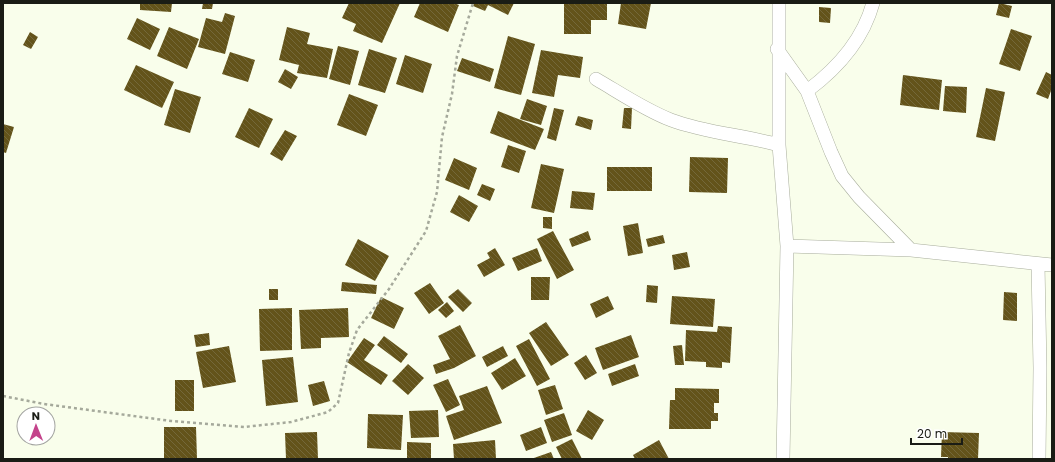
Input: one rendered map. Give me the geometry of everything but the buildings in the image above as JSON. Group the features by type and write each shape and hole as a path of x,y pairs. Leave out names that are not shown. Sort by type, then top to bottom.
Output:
{"street":[{"path":"778,3 777,49 779,144 787,246 783,459"},
{"path":"807,91 825,78 855,42 868,22 873,3"},
{"path":"777,49 807,91 842,176 859,197 911,250"},
{"path":"596,79 670,119 710,131 750,137 779,144"},
{"path":"787,246 911,250 1052,265"},
{"path":"1038,264 1040,368 1039,459"}],"path":[{"path":"3,396 44,404 171,422 244,427 291,422 328,412 338,402 349,353 357,330 389,289 426,231 437,192 442,137 452,94 457,56 473,3"}]}
